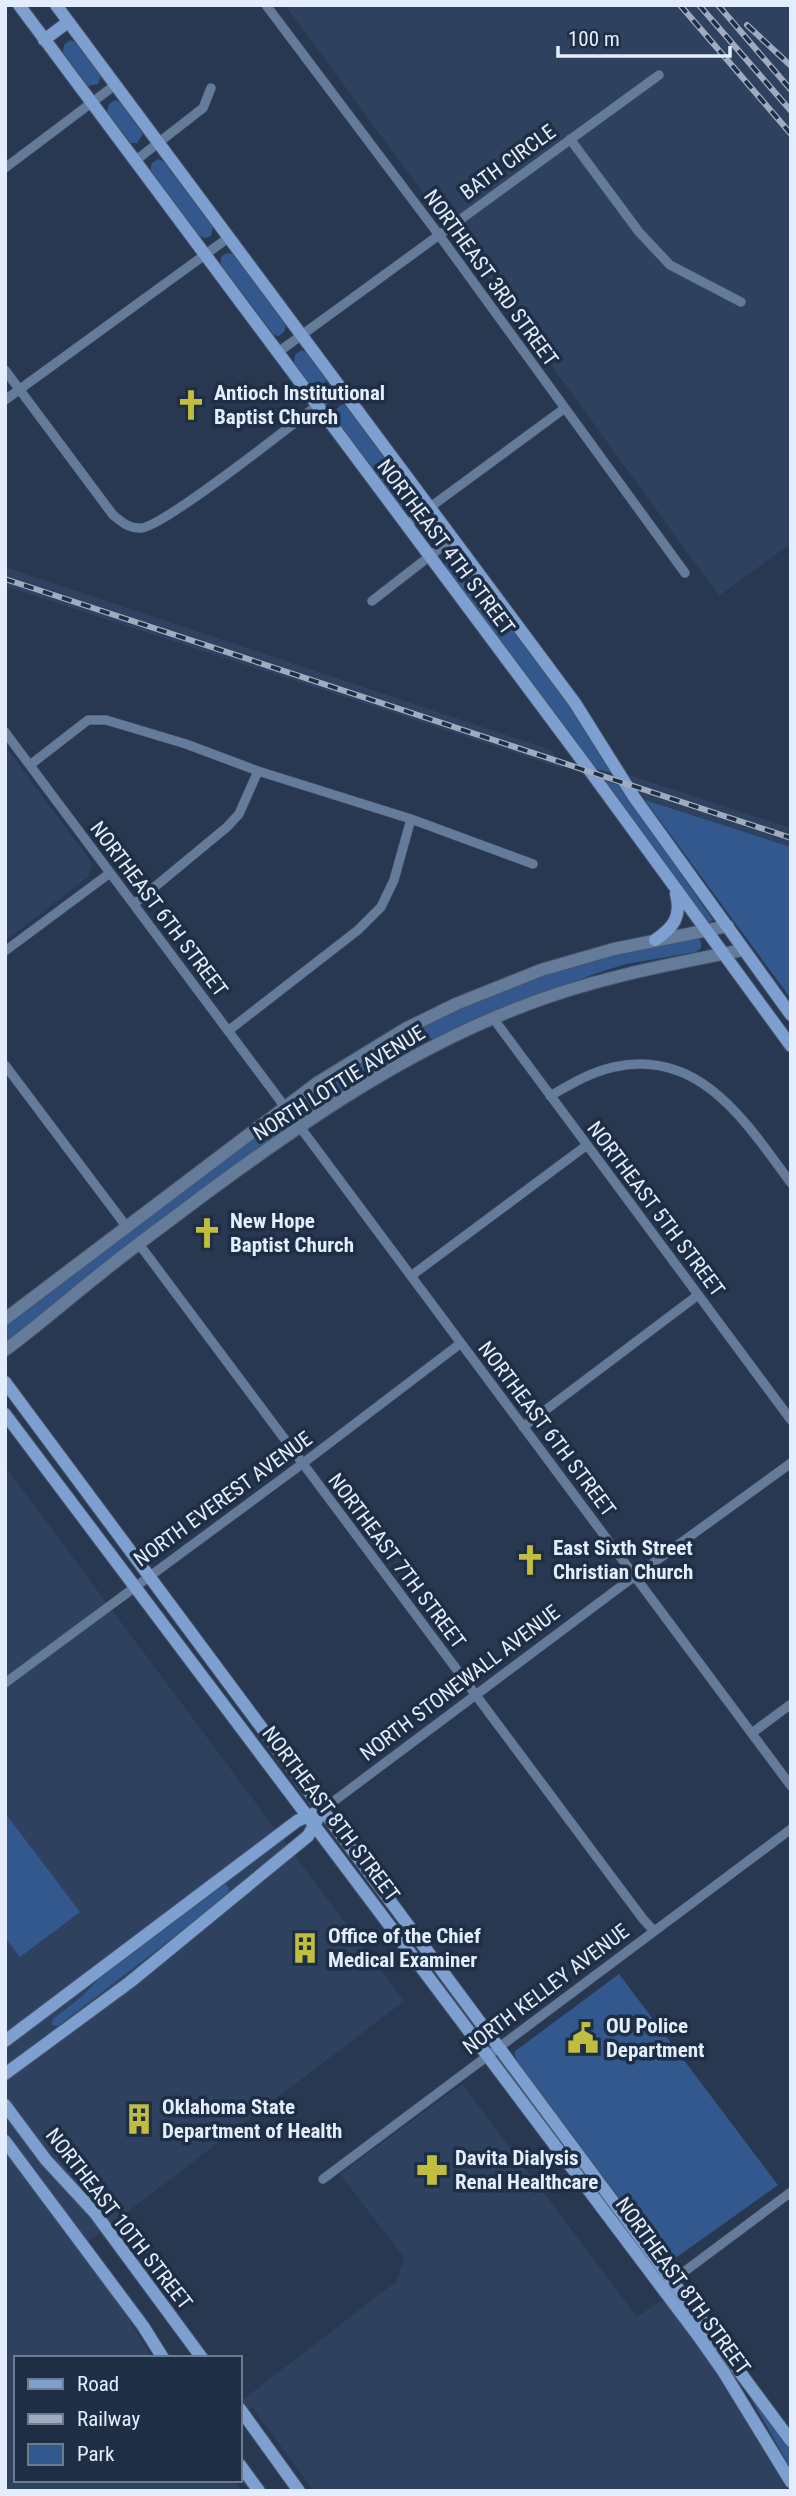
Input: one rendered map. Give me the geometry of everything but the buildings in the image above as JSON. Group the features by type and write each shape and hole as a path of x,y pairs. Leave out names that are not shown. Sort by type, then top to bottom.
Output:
{"main road":[{"name":"NORTHEAST 4TH STREET","path":"19,5 791,1046"},
{"name":"NORTHEAST 4TH STREET","path":"56,5 575,703 634,797 791,1015"},
{"path":"44,40 68,22"},
{"path":"655,940 675,923 679,913 676,891"},
{"name":"NORTHEAST 8TH STREET","path":"5,1382 322,1811 493,2051"},
{"name":"NORTHEAST 8TH STREET","path":"5,1413 311,1820 493,2051 668,2284 791,2441"},
{"name":"NORTH STONEWALL AVENUE","path":"5,2041 297,1821 311,1820 322,1811"},
{"name":"NORTH STONEWALL AVENUE","path":"5,2074 130,1982 308,1836 311,1820"},
{"name":"NORTHEAST 10TH STREET","path":"5,2105 46,2160 95,2213 201,2356"},
{"name":"NORTHEAST 10TH STREET","path":"5,2141 156,2344 162,2356"},
{"name":"NORTHEAST 8TH STREET","path":"668,2284 791,2482"},
{"path":"242,2412 299,2491"},
{"path":"242,2468 259,2491"}],"street":[{"name":"NORTHEAST 3RD STREET","path":"266,5 439,235 685,573"},
{"name":"BATH CIRCLE","path":"277,353 659,75"},
{"path":"5,168 115,85"},
{"path":"135,161 203,108 211,88"},
{"path":"570,139 639,232 670,265 741,302"},
{"path":"5,400 228,237"},
{"path":"5,370 113,515 128,527 144,528 186,503 341,387"},
{"path":"406,525 565,408"},
{"path":"372,601 453,538"},
{"path":"30,765 88,720 106,720 411,819 533,864"},
{"name":"NORTHEAST 6TH STREET","path":"5,732 285,1107"},
{"path":"134,904 239,814 258,771"},
{"path":"228,1031 358,930 381,907 394,880 411,819"},
{"path":"5,951 110,873"},
{"name":"NORTH LOTTIE AVENUE","path":"5,1319 285,1107 383,1041 456,1004 541,970 655,940 728,926"},
{"name":"NORTH LOTTIE AVENUE","path":"5,1350 139,1244 300,1127 399,1064 493,1018 590,982 743,950"},
{"name":"NORTHEAST 5TH STREET","path":"493,1018 791,1420"},
{"path":"5,1065 126,1226"},
{"path":"550,1096 581,1078 612,1067 647,1065 680,1072 705,1084 730,1104 791,1183"},
{"name":"NORTHEAST 6TH STREET","path":"300,1127 791,1786"},
{"path":"411,1276 587,1145"},
{"name":"NORTHEAST 7TH STREET","path":"139,1244 654,1931"},
{"path":"523,1427 698,1295"},
{"name":"NORTH EVEREST AVENUE","path":"5,1683 461,1343"},
{"name":"NORTH STONEWALL AVENUE","path":"322,1811 382,1763 791,1463"},
{"path":"752,1733 791,1704"},
{"name":"NORTH KELLEY AVENUE","path":"323,2179 791,1829"},
{"path":"668,2284 791,2192"}],"shaded area":[{"path":"285,5 791,5 791,548 786,547 719,596 459,238"},
{"path":"5,567 551,750 564,769 5,586"},
{"path":"5,746 92,863 88,877 5,941"},
{"path":"629,775 791,828 791,847 645,800"},
{"path":"5,1467 404,2001 76,2251 82,2254 122,2308 151,2356 14,2356 14,2482 235,2482 242,2491 5,2491"},
{"path":"462,2084 637,2317 659,2302 666,2303 706,2357 788,2491 314,2491 252,2407 242,2415 242,2400 397,2281 404,2258 340,2174"}],"green space":[{"path":"70,40 75,42 101,76 98,84 88,86 63,53 64,45"},
{"path":"115,100 120,102 143,134 137,143 131,143 107,112 109,104"},
{"path":"158,159 163,161 213,227 211,236 199,236 150,171 152,163"},
{"path":"227,253 233,254 286,325 279,336 274,335 221,265 221,257"},
{"path":"301,350 306,352 326,379 324,386 314,389 294,363 295,355"},
{"path":"342,404 347,407 415,498 413,505 402,508 332,414"},
{"path":"451,556 458,557 564,698 612,773 596,769 446,567 445,561"},
{"path":"605,781 619,785 713,920 705,920"},
{"path":"645,800 791,847 791,999"},
{"path":"697,938 701,941 701,948 696,952 626,964 594,974 436,1039 424,1038 420,1030 428,1021 578,961"},
{"path":"391,1040 400,1042 403,1050 400,1059 5,1344 5,1327 78,1272 111,1242 279,1115"},
{"path":"5,1813 80,1912 20,1957 5,1938"},
{"path":"225,1884 229,1888 227,1896 58,2026 52,2025 53,2019 80,1998 106,1972"},
{"path":"619,1974 778,2185 670,2262 518,2064 514,2052"},
{"path":"746,2390 791,2450 791,2469"}],"railway":[{"path":"680,5 791,134"},
{"path":"699,5 791,111"},
{"path":"718,5 791,90"},
{"path":"747,25 791,66"},
{"path":"5,579 791,838"}],"place":[{"name":"Antioch Institutional Baptist Church","path":"191,405"},
{"name":"New Hope Baptist Church","path":"207,1233"},
{"name":"East Sixth Street Christian Church","path":"530,1560"},
{"name":"Office of the Chief Medical Examiner","path":"305,1948"},
{"name":"OU Police Department","path":"583,2038"},
{"name":"Oklahoma State Department of Health","path":"139,2119"},
{"name":"Davita Dialysis Renal Healthcare","path":"432,2170"}]}
